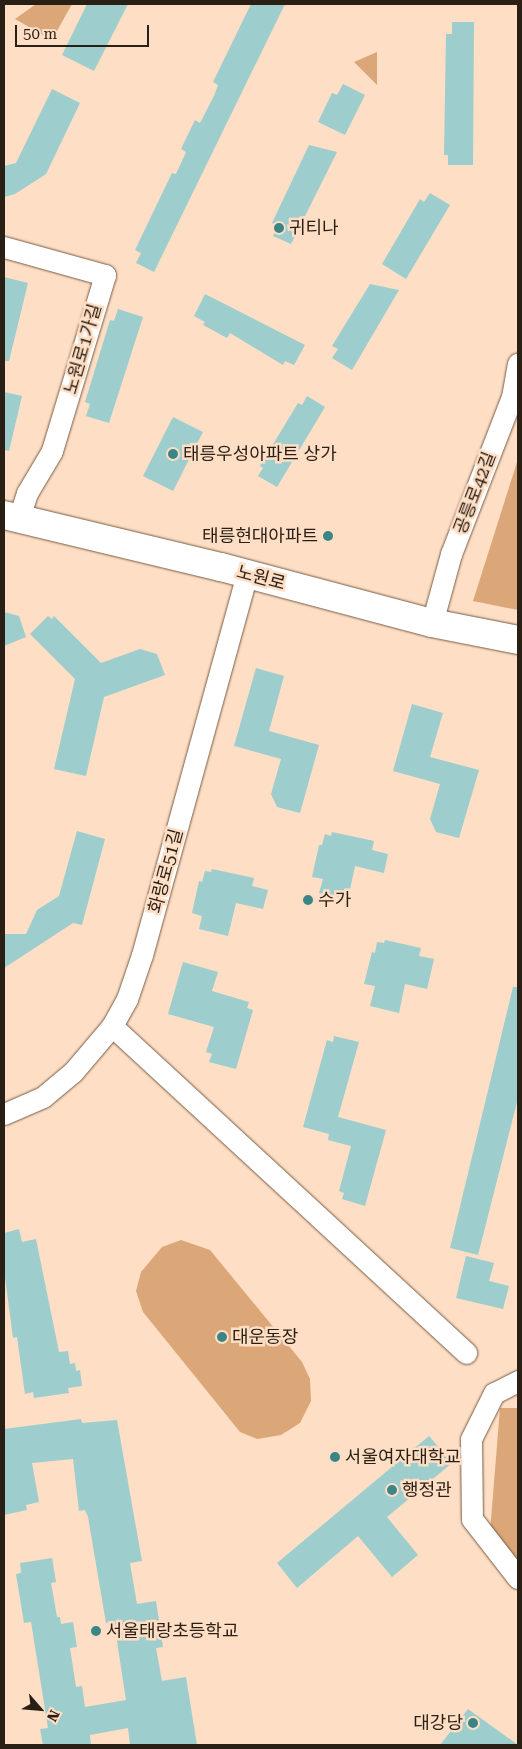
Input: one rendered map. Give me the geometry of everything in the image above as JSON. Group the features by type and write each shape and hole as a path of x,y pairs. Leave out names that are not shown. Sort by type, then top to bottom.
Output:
{"main road":[{"name":"노원로","path":"11,517 247,574 432,623 518,640"}],"street":[{"name":"노원로1가길","path":"4,247 105,275 52,451 11,517"},
{"name":"공릉로42길","path":"432,623 451,554 512,397 518,364"},
{"name":"화랑로51길","path":"4,1114 43,1097 73,1072 112,1026 127,999 142,955 247,574"},
{"path":"112,1026 466,1353"},
{"path":"518,1381 494,1393 471,1439 472,1519 518,1578"}],"shaded area":[{"path":"36,4 72,4 52,40 15,19"},
{"path":"377,52 377,85 354,62"},
{"path":"518,459 518,610 473,601"},
{"name":"대운동장","path":"181,1240 210,1250 302,1362 310,1379 311,1401 300,1423 281,1435 257,1439 240,1432 143,1312 136,1291 141,1272 162,1247"},
{"path":"500,1408 518,1408 518,1565 490,1532"}],"building":[{"path":"87,4 128,4 94,71 62,55"},
{"path":"251,4 285,4 154,272 136,263 141,253 135,250 172,173 176,174 186,152 181,149 195,120 200,123 214,96 218,85 213,82"},
{"path":"452,22 474,22 473,165 448,165 448,155 444,155 446,34 452,34"},
{"path":"343,84 365,95 345,135 318,122 332,93 337,95"},
{"path":"52,89 80,103 46,174 15,194 4,197 4,166 16,163"},
{"path":"309,145 337,152 291,244 273,236 278,226 272,223"},
{"path":"430,193 450,205 406,279 382,264 420,199 424,202"},
{"path":"4,277 28,283 9,361 4,361"},
{"path":"370,284 399,290 352,370 332,358 338,349 332,346"},
{"path":"205,294 305,345 294,365 285,361 283,365 230,333 227,338 203,325 205,322 194,316"},
{"path":"118,309 143,317 109,423 86,416 90,404 85,402 110,320 114,321"},
{"path":"4,392 22,396 9,451 4,450"},
{"path":"307,396 325,407 277,487 258,476 263,468 260,466 298,403 302,405"},
{"name":"태릉우성아파트 상가","path":"173,417 203,432 173,491 143,476"},
{"path":"4,612 19,616 26,637 4,646"},
{"path":"48,616 52,619 54,616 101,663 140,649 157,654 165,675 104,697 86,776 54,769 75,679 30,634"},
{"path":"256,668 284,676 269,731 319,745 300,813 277,807 271,794 281,759 234,746"},
{"path":"412,704 443,713 430,757 479,770 459,838 436,832 430,819 440,784 393,771"},
{"path":"77,831 105,839 82,925 73,923 4,968 4,934 26,934 37,910 59,896"},
{"path":"332,832 374,841 372,850 388,854 384,873 355,866 348,899 319,893 323,879 312,877 319,845 322,845 325,834 331,836"},
{"path":"212,869 254,878 252,886 268,890 263,909 236,903 228,936 199,929 202,916 192,913 199,881 202,882 205,871 211,872"},
{"path":"385,940 421,948 419,956 434,959 427,989 405,984 399,1013 370,1006 375,986 364,984 372,952 375,953 377,942 384,943"},
{"path":"183,962 218,972 212,991 249,1002 247,1008 253,1010 236,1069 209,1062 212,1054 206,1052 214,1027 168,1014"},
{"path":"513,987 518,987 518,1098 478,1255 450,1248"},
{"path":"334,1036 359,1042 338,1117 386,1130 365,1206 342,1199 344,1193 339,1191 351,1146 328,1140 329,1134 303,1127 327,1040 333,1042"},
{"path":"19,1229 22,1242 36,1239 59,1352 68,1351 70,1364 75,1363 76,1371 80,1370 82,1386 68,1388 69,1393 34,1398 33,1392 25,1394 17,1337 13,1338 4,1270 4,1233"},
{"path":"466,1256 494,1263 489,1281 509,1286 503,1309 456,1298"},
{"path":"81,1419 82,1423 117,1420 142,1561 130,1563 137,1604 156,1601 163,1647 156,1648 162,1681 186,1677 197,1745 130,1745 128,1728 90,1735 91,1745 43,1745 40,1729 48,1728 31,1622 24,1623 16,1574 21,1573 20,1563 52,1558 56,1582 51,1583 57,1617 60,1617 61,1624 73,1622 77,1647 70,1648 76,1687 82,1686 85,1707 126,1700 114,1622 106,1623 88,1517 85,1510 79,1511 73,1459 32,1463 39,1502 26,1505 27,1510 4,1515 4,1429"},
{"name":"행정관","path":"429,1436 452,1463 387,1517 418,1555 392,1577 358,1536 297,1588 277,1563"},
{"name":"대강당","path":"468,1709 518,1745 440,1745"}],"place":[{"name":"귀티나","path":"279,228"},
{"name":"태릉우성아파트 상가","path":"173,454"},
{"name":"태릉현대아파트","path":"328,536"},
{"name":"수가","path":"308,900"},
{"name":"대운동장","path":"222,1337"},
{"name":"서울여자대학교","path":"335,1457"},
{"name":"행정관","path":"392,1490"},
{"name":"서울태랑초등학교","path":"96,1631"},
{"name":"대강당","path":"473,1723"}]}
